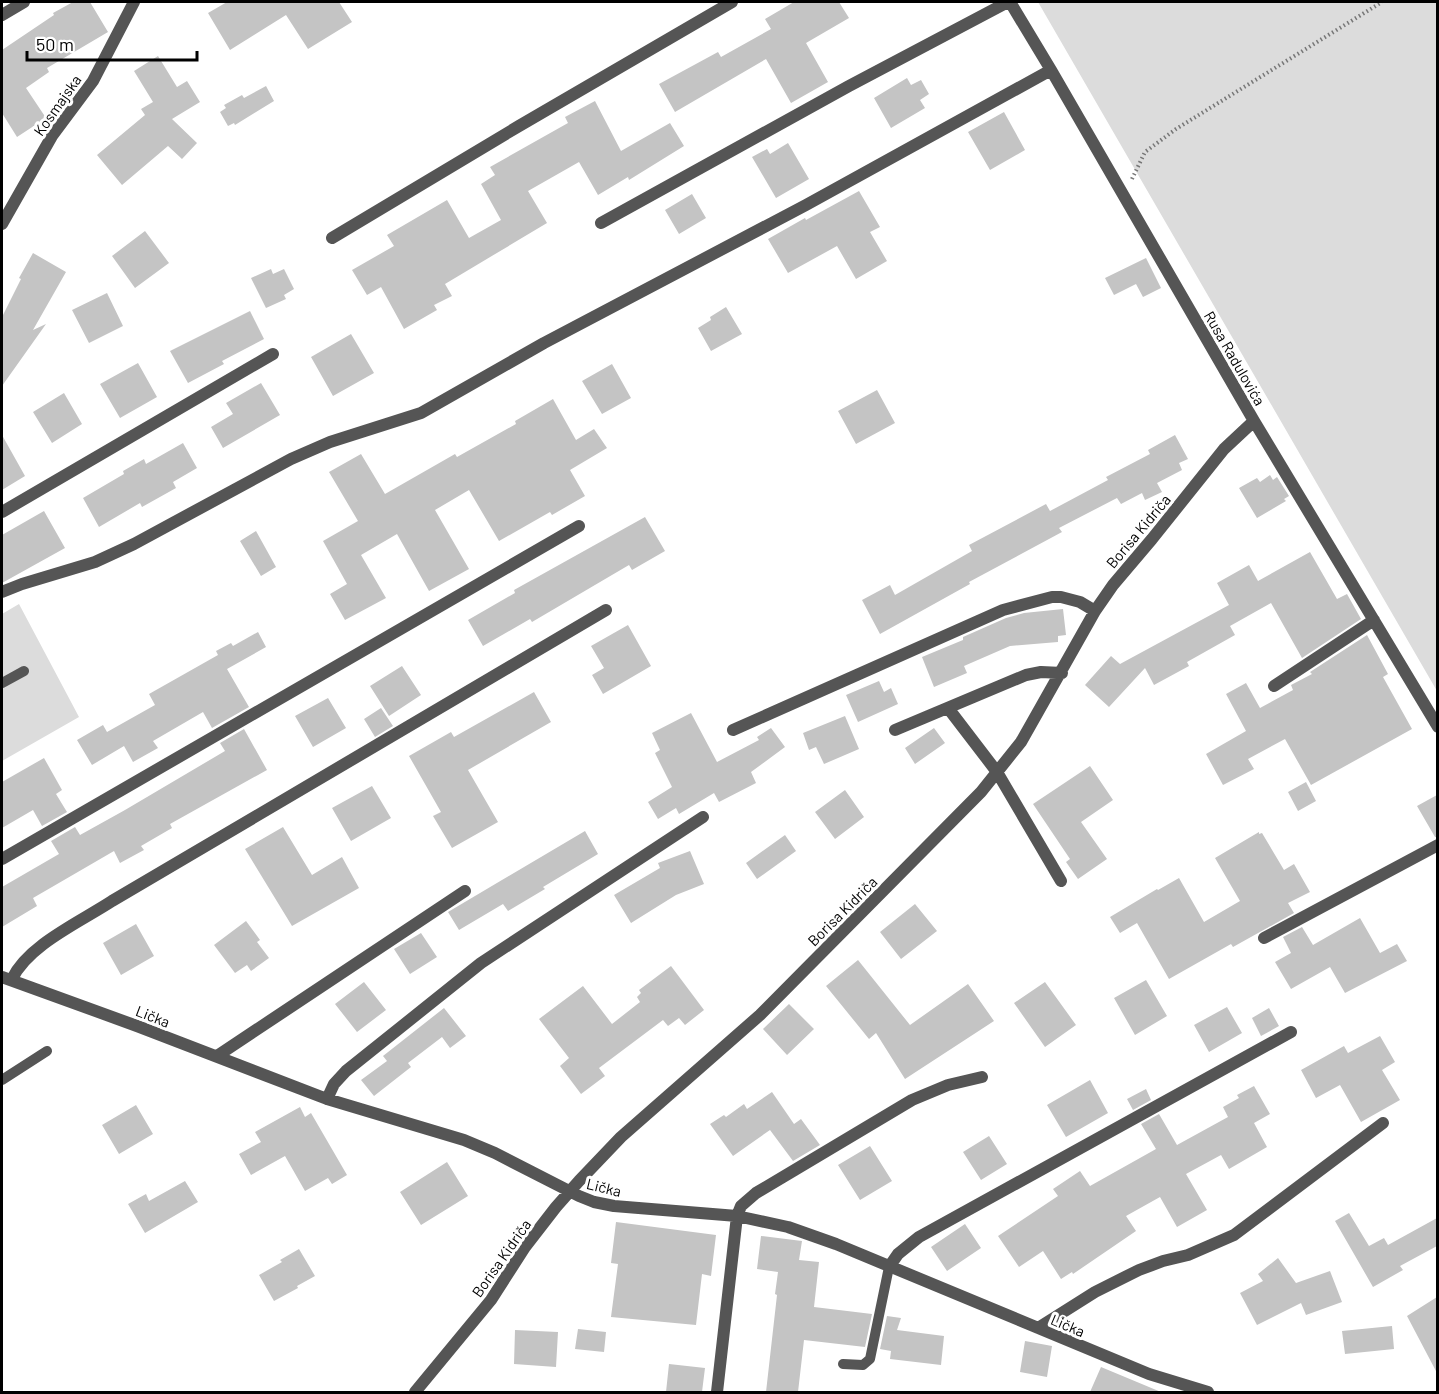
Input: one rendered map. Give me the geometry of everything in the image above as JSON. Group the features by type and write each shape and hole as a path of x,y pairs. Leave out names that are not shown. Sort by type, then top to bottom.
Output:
{"street":[{"path":"2,15 24,2"},
{"name":"Kosmajska","path":"2,224 52,136 93,81 134,2"},
{"path":"332,238 509,131 732,2"},
{"path":"601,223 849,86 1009,2"},
{"name":"Rusa Radulovića","path":"1009,2 1052,70 1254,421 1437,727"},
{"path":"2,592 95,562 134,544 291,459 330,442 421,413 544,343 806,205 1052,70"},
{"path":"2,512 273,354"},
{"name":"Borisa Kidriča","path":"415,1392 491,1300 525,1248 570,1192 621,1137 760,1015 981,792 1022,742 1095,611 1113,585 1224,449 1254,421"},
{"path":"2,859 579,526"},
{"path":"734,730 1003,610 1052,597 1061,597 1080,602 1095,611"},
{"path":"7,978 38,947 606,610"},
{"path":"1274,686 1374,621"},
{"path":"895,730 1026,675 1041,672 1062,673"},
{"path":"948,708 997,772 1061,881"},
{"path":"327,1099 334,1084 346,1071 472,970 703,817"},
{"path":"1264,938 1437,845"},
{"path":"217,1056 465,891"},
{"name":"Lička","path":"7,978 327,1099 464,1140 594,1202 614,1206 737,1216 788,1227 836,1244 1149,1374 1208,1392"},
{"path":"889,1267 898,1254 919,1237 1292,1032"},
{"path":"717,1392 737,1216 741,1206 756,1193 912,1100 948,1085 982,1077"},
{"path":"1038,1328 1095,1292 1139,1270 1207,1248 1234,1235 1383,1123"}],"lane":[{"path":"2,683 24,671"},
{"path":"2,1080 47,1051"},
{"path":"843,1364 863,1365 870,1359 889,1267"}],"path":[{"path":"1124,196 1144,152 1176,129 1382,2"}],"shaded area":[{"path":"1038,2 1437,2 1437,691"},
{"path":"19,604 79,717 2,761 2,614"}],"building":[{"path":"73,2 90,2 108,32 47,68 49,72 26,88 46,118 17,137 2,113 2,50 54,15 53,13"},
{"path":"227,2 339,2 352,22 308,49 286,15 230,50 208,13"},
{"path":"794,2 839,2 849,18 806,43 828,82 791,103 766,59 675,112 659,84 718,52 721,57 771,29 765,19"},
{"path":"158,56 177,87 187,81 200,102 172,119 197,143 182,159 168,146 122,185 97,155 145,115 141,109 153,102 134,71"},
{"path":"907,78 911,85 921,80 929,94 920,100 925,108 891,128 874,98"},
{"path":"266,86 274,101 235,125 234,123 228,126 220,112 226,108 224,105 242,95 244,98"},
{"path":"595,101 621,151 670,123 684,146 629,180 628,177 598,195 579,162 528,191 547,223 445,284 452,296 434,305 437,310 404,329 381,287 367,295 352,270 394,246 387,235 447,200 469,238 501,220 481,184 495,175 490,167 568,123 565,117"},
{"path":"1004,112 1025,150 990,170 968,132"},
{"path":"788,143 809,179 776,198 752,157 767,149 770,154"},
{"path":"859,191 880,227 870,232 887,261 856,279 837,246 788,273 768,239"},
{"path":"692,194 706,218 679,234 665,210"},
{"path":"145,231 169,263 135,288 112,256"},
{"path":"33,253 66,272 33,330 46,324 2,386 2,317"},
{"path":"1146,258 1161,288 1143,297 1136,284 1114,295 1105,278"},
{"path":"271,269 273,274 284,269 294,289 284,295 286,299 266,308 251,278"},
{"path":"107,293 123,326 89,343 72,310"},
{"path":"726,307 742,334 711,351 698,328"},
{"path":"250,311 264,339 222,361 224,364 188,383 170,351"},
{"path":"351,334 374,373 333,396 311,357"},
{"path":"138,363 157,397 120,418 100,384"},
{"path":"612,364 631,398 602,414 582,381"},
{"path":"261,383 280,415 223,448 211,427 233,414 226,403"},
{"path":"877,390 895,423 856,444 838,411"},
{"path":"64,393 82,424 52,443 33,412"},
{"path":"553,399 576,440 594,429 607,448 570,470 585,496 552,515 550,512 499,541 469,490 435,510 469,569 429,591 397,534 361,555 386,598 345,620 330,594 347,584 323,541 358,521 329,472 361,454 385,494 455,454 457,457 516,424 515,421"},
{"path":"2,435 25,476 2,490"},
{"path":"1175,435 1188,459 1179,463 1182,470 1157,483 1162,492 1145,500 1142,493 1121,504 1117,498 1059,528 1062,532 969,582 970,584 880,634 862,600 890,585 895,595 972,551 969,545 1046,504 1050,511 1108,480 1106,477 1150,454 1148,450"},
{"path":"183,443 197,468 173,482 176,488 142,507 140,503 99,527 83,498 124,474 123,471 144,459 146,464"},
{"path":"1270,475 1273,480 1277,477 1289,496 1284,499 1286,501 1257,518 1239,488 1257,478 1260,482"},
{"path":"44,511 65,548 2,583 2,535"},
{"path":"645,517 665,551 632,570 629,565 532,622 530,619 483,646 468,620 515,593 514,590"},
{"path":"256,531 276,567 261,576 240,541"},
{"path":"1310,552 1337,599 1347,594 1361,619 1302,658 1271,603 1230,626 1235,635 1187,662 1189,666 1154,685 1145,668 1109,707 1085,685 1111,656 1120,664 1229,605 1217,583 1249,565 1258,581"},
{"path":"1063,609 1066,635 1058,636 1058,642 1010,646 964,666 967,673 934,687 922,657 963,640 963,637 1006,618 1024,613"},
{"path":"628,625 651,666 603,694 592,675 604,668 591,646"},
{"path":"258,632 266,647 227,669 249,707 212,728 203,712 153,741 158,748 133,762 124,746 92,765 77,740 103,725 107,732 155,705 149,694 218,655 216,651 231,643 233,646"},
{"path":"1367,635 1388,674 1383,677 1412,729 1311,785 1285,739 1248,759 1254,769 1223,785 1206,754 1246,731 1226,694 1246,683 1260,708 1293,690 1291,685 1312,674 1310,672"},
{"path":"402,666 421,695 389,716 370,686"},
{"path":"879,681 884,692 891,688 898,704 858,722 846,695"},
{"path":"534,692 551,722 468,770 498,822 452,848 433,816 441,812 409,756 451,732 454,737"},
{"path":"328,698 346,728 313,747 295,716"},
{"path":"381,708 393,726 375,737 364,719"},
{"path":"691,713 717,762 759,740 757,737 771,728 785,747 751,772 756,783 719,802 714,793 679,814 676,808 658,819 648,802 672,787 655,753 660,750 652,733"},
{"path":"845,716 859,749 824,764 816,747 809,750 803,733"},
{"path":"934,728 945,743 915,764 905,748"},
{"path":"244,729 267,770 170,824 172,828 141,846 144,850 120,863 114,851 33,898 37,906 2,927 2,887 59,854 51,841 75,827 80,835 125,810 225,751 220,743"},
{"path":"44,758 62,790 56,794 67,812 42,826 33,810 2,828 2,782"},
{"path":"1090,766 1113,800 1081,822 1107,859 1078,879 1066,862 1070,859 1033,804"},
{"path":"1306,782 1316,801 1298,811 1288,792"},
{"path":"372,786 391,818 351,841 332,808"},
{"path":"845,790 864,817 835,839 815,812"},
{"path":"1437,795 1437,837 1435,837 1417,806"},
{"path":"283,827 312,875 342,857 359,888 292,926 245,849"},
{"path":"585,831 598,854 508,911 503,904 459,930 448,912"},
{"path":"1259,832 1259,834 1262,833 1284,870 1294,864 1310,892 1288,903 1294,913 1233,947 1231,944 1169,979 1137,923 1120,933 1110,917 1179,878 1204,922 1240,901 1215,858"},
{"path":"785,835 796,851 757,879 746,863"},
{"path":"690,851 704,884 676,895 631,923 614,895 660,868 658,863"},
{"path":"915,904 937,931 901,959 880,932"},
{"path":"1360,918 1380,953 1397,944 1407,961 1345,993 1330,967 1291,989 1275,962 1291,953 1283,937 1302,927 1313,945"},
{"path":"246,921 260,940 257,942 269,958 251,971 247,965 235,973 214,945"},
{"path":"136,924 154,956 121,975 103,943"},
{"path":"421,933 437,957 410,974 394,949"},
{"path":"858,960 910,1025 968,984 994,1021 905,1079 876,1033 869,1039 826,986"},
{"path":"671,966 704,1010 685,1025 679,1018 668,1026 663,1020 599,1068 605,1076 581,1094 560,1066 569,1058 539,1019 583,986 612,1024 640,1002 637,997 641,993 639,990"},
{"path":"1146,980 1167,1016 1135,1035 1114,998"},
{"path":"364,982 386,1010 357,1032 335,1004"},
{"path":"1045,982 1076,1025 1045,1047 1014,1003"},
{"path":"789,1004 814,1029 787,1055 763,1029"},
{"path":"1227,1007 1242,1033 1209,1052 1194,1025"},
{"path":"444,1008 466,1036 450,1048 442,1037 408,1063 411,1067 374,1096 361,1080 387,1061 383,1056"},
{"path":"1269,1008 1279,1026 1261,1036 1252,1018"},
{"path":"1380,1036 1395,1062 1382,1070 1400,1100 1361,1122 1340,1085 1316,1098 1301,1070 1344,1046 1348,1053"},
{"path":"1090,1080 1108,1113 1066,1137 1047,1105"},
{"path":"1254,1086 1270,1114 1254,1123 1267,1147 1229,1169 1221,1155 1186,1174 1207,1210 1177,1227 1160,1197 1126,1216 1136,1231 1073,1274 1072,1272 1061,1279 1043,1251 1019,1267 998,1236 1058,1196 1053,1189 1080,1171 1090,1186 1156,1149 1141,1124 1159,1114 1177,1145 1228,1117 1223,1107 1239,1098 1237,1095"},
{"path":"1146,1089 1151,1100 1133,1110 1127,1099"},
{"path":"772,1092 794,1124 801,1119 820,1145 793,1161 770,1130 733,1156 710,1124 724,1115 726,1117 744,1104 747,1109"},
{"path":"136,1105 153,1134 119,1154 102,1125"},
{"path":"300,1107 305,1117 311,1113 347,1175 332,1184 328,1178 305,1191 285,1156 251,1175 239,1154 261,1142 255,1132"},
{"path":"989,1136 1007,1164 981,1180 963,1152"},
{"path":"870,1146 892,1181 860,1200 838,1165"},
{"path":"447,1162 468,1196 421,1225 400,1192"},
{"path":"185,1181 198,1202 145,1233 128,1204 146,1194 149,1201"},
{"path":"1349,1213 1369,1246 1384,1238 1388,1245 1437,1218 1437,1246 1400,1266 1403,1270 1373,1287 1335,1221"},
{"path":"616,1222 716,1235 711,1276 702,1274 696,1325 611,1317 618,1264 611,1263"},
{"path":"965,1224 981,1248 947,1271 931,1247"},
{"path":"761,1236 802,1241 799,1260 819,1262 814,1307 872,1314 865,1347 804,1340 798,1392 766,1392 778,1272 757,1269"},
{"path":"299,1249 315,1276 274,1301 259,1275"},
{"path":"1278,1258 1296,1283 1330,1271 1342,1302 1306,1315 1301,1303 1257,1325 1240,1293 1263,1281 1258,1274"},
{"path":"1437,1297 1437,1373 1407,1316"},
{"path":"887,1316 901,1318 897,1330 944,1336 941,1365 890,1359 891,1351 880,1349"},
{"path":"1392,1326 1394,1349 1345,1354 1342,1331"},
{"path":"578,1329 606,1332 604,1352 575,1349"},
{"path":"515,1330 558,1332 556,1367 514,1364"},
{"path":"1025,1341 1052,1346 1047,1377 1020,1372"},
{"path":"669,1364 705,1368 702,1392 666,1392"},
{"path":"1101,1367 1161,1392 1090,1392"}]}
